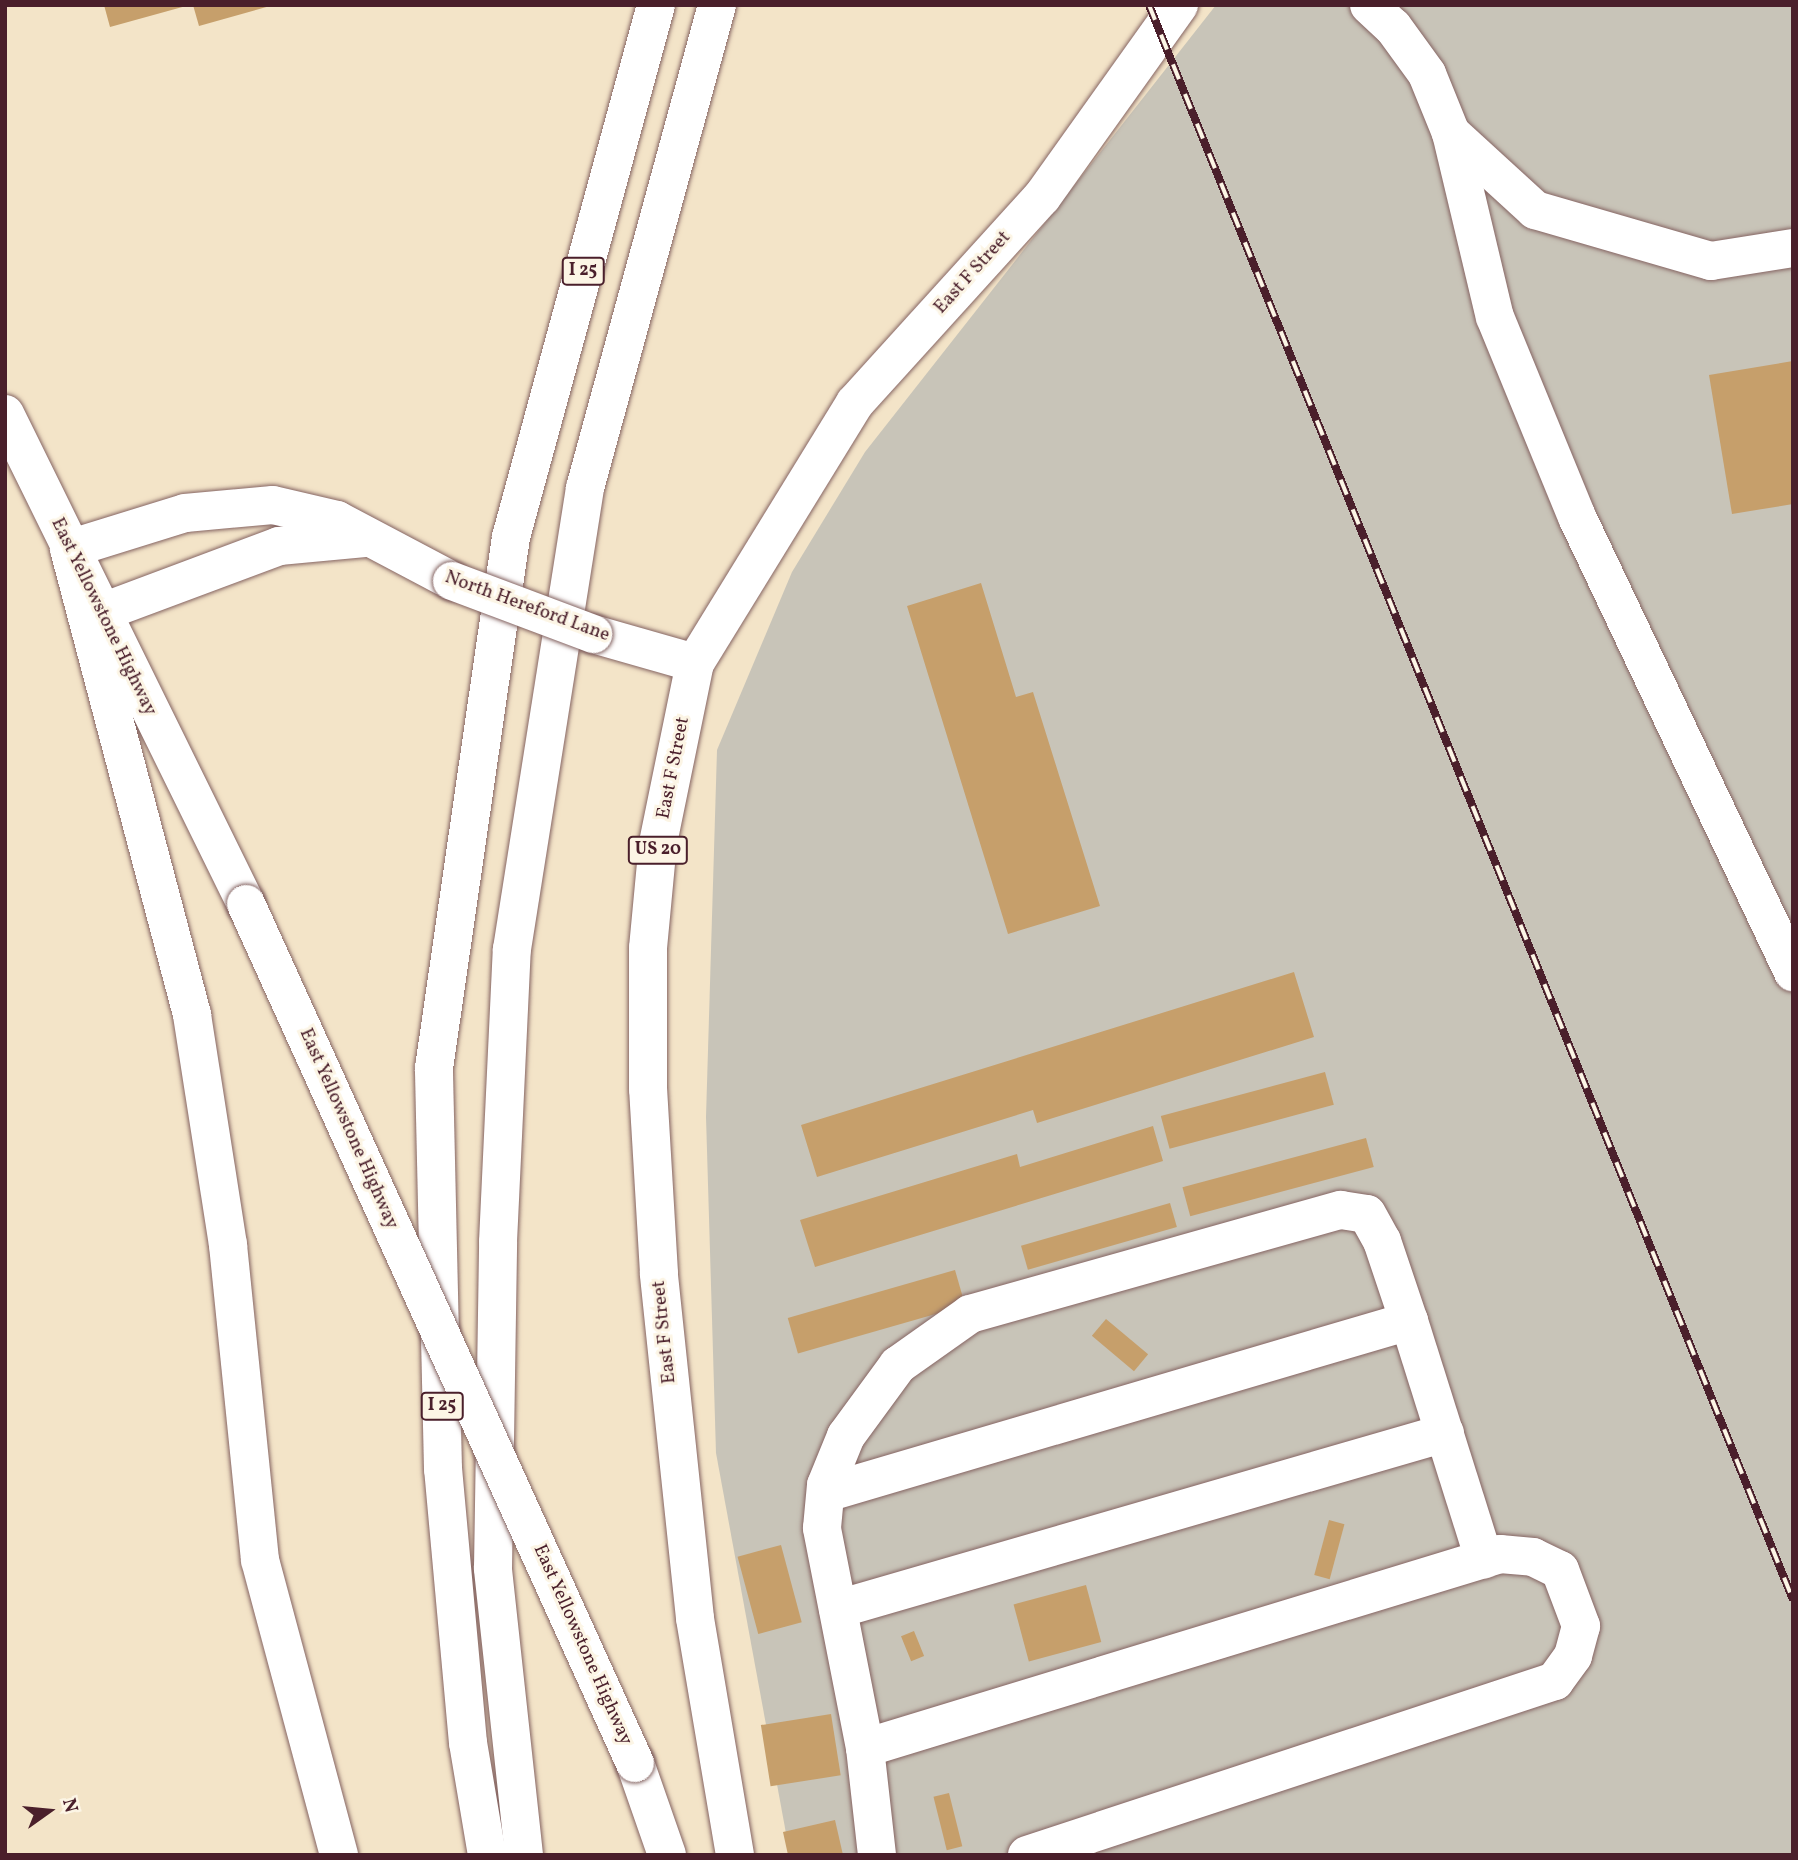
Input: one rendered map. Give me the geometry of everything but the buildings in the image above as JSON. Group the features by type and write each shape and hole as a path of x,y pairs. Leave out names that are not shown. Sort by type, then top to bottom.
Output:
{"main road":[{"name":"I 25","path":"487,1855 468,1742 443,1469 435,1068 511,537 656,5"},
{"path":"524,1855 493,1568 498,1242 512,949 585,488 718,5"},
{"name":"East F Street","path":"735,1855 695,1618 659,1273 648,1088 648,948 659,843 695,663 856,403 1042,197 1179,5"},
{"path":"1369,5 1393,27 1427,74 1451,133 1495,317 1577,516 1793,972"},
{"path":"1451,133 1535,210 1711,261 1793,248"},
{"name":"East Yellowstone Highway","path":"5,414 100,613 246,904 635,1763 667,1855"},
{"name":"North Hereford Lane","path":"69,549 185,513 273,505 337,520 365,538 452,581 593,634 695,663"},
{"path":"100,613 279,546 365,538"},
{"path":"69,549 192,1015 228,1245 260,1560 339,1855"},
{"path":"877,1855 865,1748 822,1528 826,1493 846,1436 898,1364 970,1314 1340,1210 1367,1214 1382,1241 1484,1559"},
{"path":"826,1493 1409,1321"},
{"path":"838,1609 1445,1433"},
{"path":"865,1748 1500,1554 1533,1557 1560,1570 1581,1626 1573,1656 1555,1681 1027,1855"}],"shaded area":[{"path":"1216,5 1793,5 1793,1855 790,1855 716,1453 706,1117 717,750 792,572 865,452"}],"railway":[{"path":"1149,5 1793,1600"}]}
